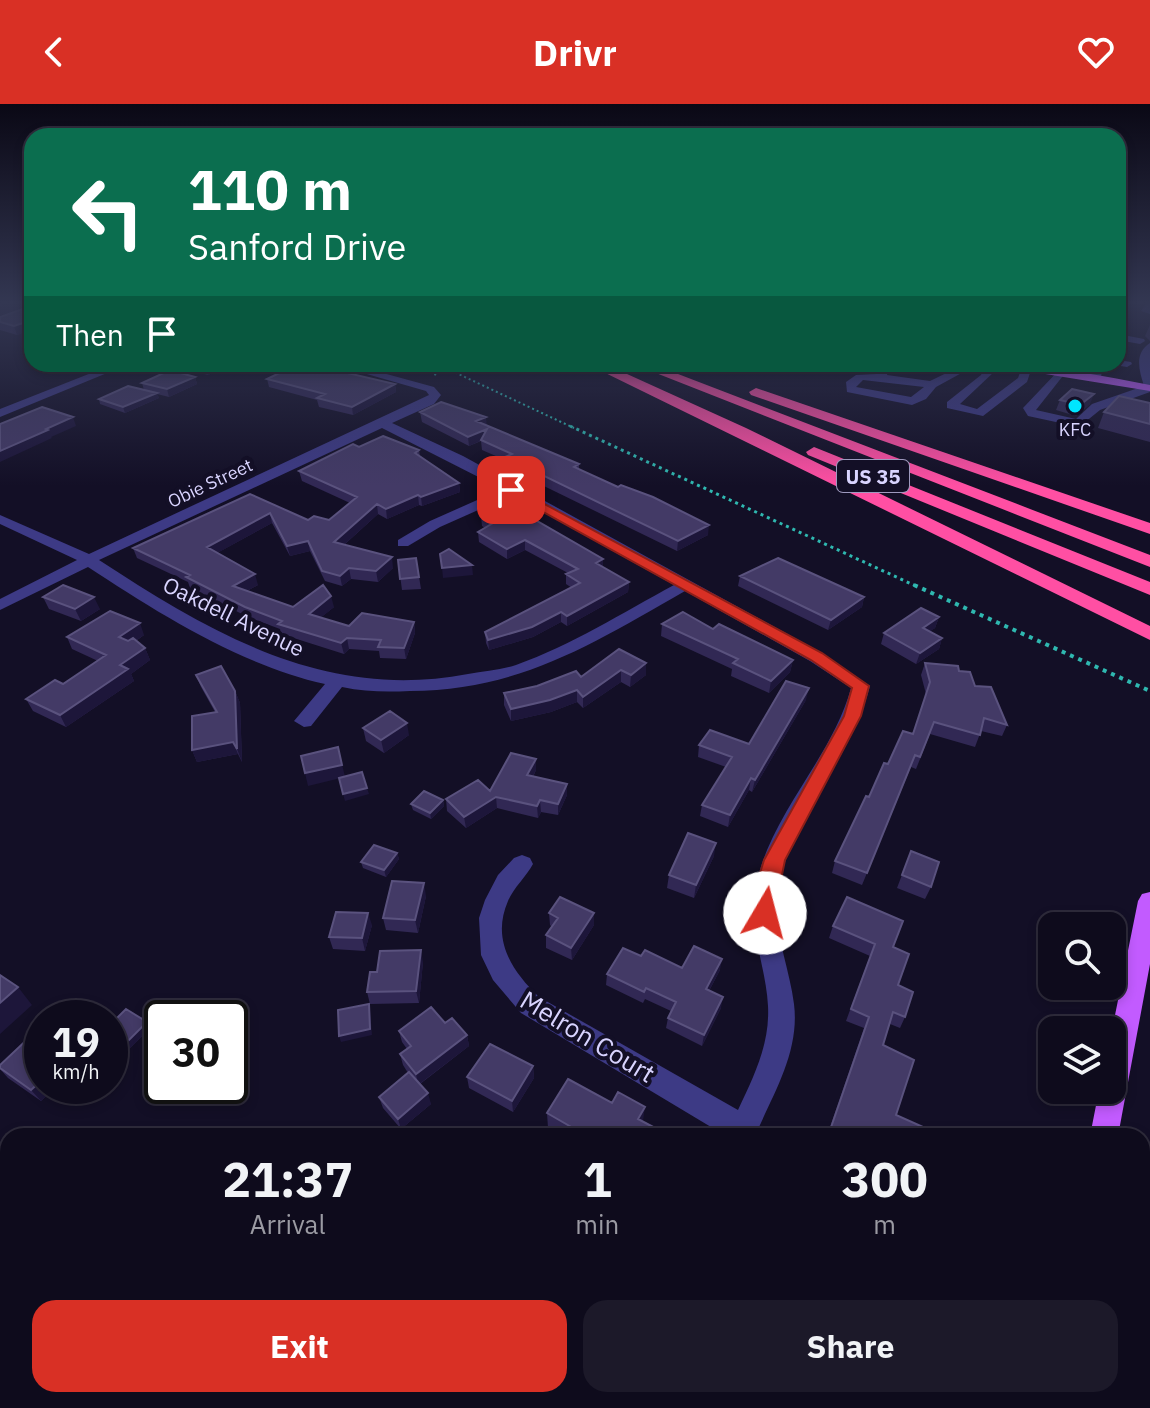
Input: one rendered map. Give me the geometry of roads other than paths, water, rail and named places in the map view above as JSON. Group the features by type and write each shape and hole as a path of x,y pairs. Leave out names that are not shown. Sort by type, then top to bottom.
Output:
{"highway":[{"path":"612,372 741,431 1150,634"},
{"name":"US 35","path":"615,372 1150,589"},
{"name":"US 35","path":"661,372 1150,561"},
{"path":"701,372 1150,529"}],"main road":[{"path":"1060,372 1150,387"},
{"path":"1106,1128 1150,901"}],"street":[{"path":"1060,372 1029,411 1055,420 1079,423 1096,407 1150,387 1148,370"},
{"path":"0,413 104,372"},
{"name":"Obie Street","path":"0,605 89,560 430,401 435,395 430,389 367,372"},
{"path":"876,372 856,378 849,387 857,392 912,401 922,397 948,372"},
{"path":"889,372 932,385"},
{"path":"988,372 951,405 979,413 1023,380 1026,372"},
{"path":"1096,378 1097,372"},
{"path":"1049,388 1064,391"},
{"path":"1093,398 1108,402"},
{"path":"381,423 415,437 816,657 861,686 853,716 781,844 767,885 765,913 781,1005 780,1034 774,1064 744,1128"},
{"path":"403,543 435,524 511,490"},
{"name":"Oakdell Avenue","path":"0,519 89,560 143,596 266,660 337,682 363,686 421,687 516,671 569,650 685,585"},
{"path":"304,721 337,682"},
{"name":"Melron Court","path":"522,864 498,895 489,933 492,953 512,990 530,1005 734,1128"}],"place":[{"name":"KFC","path":"1075,406"}]}
